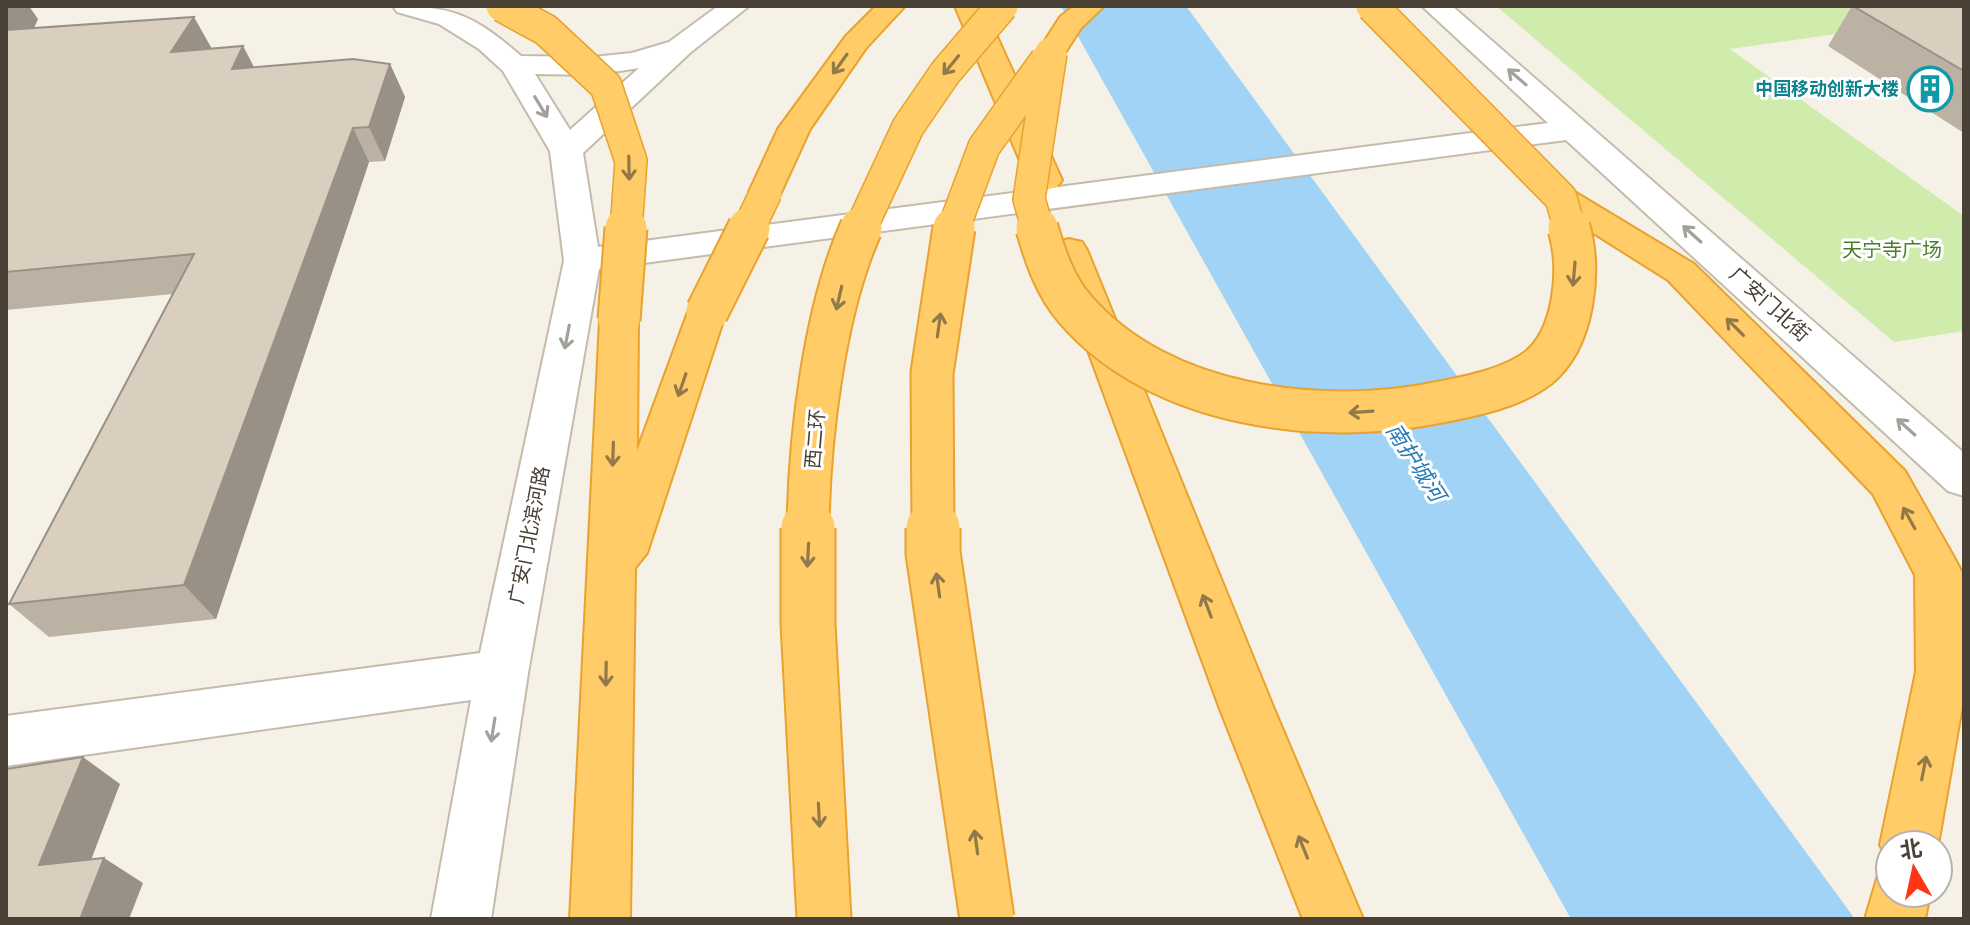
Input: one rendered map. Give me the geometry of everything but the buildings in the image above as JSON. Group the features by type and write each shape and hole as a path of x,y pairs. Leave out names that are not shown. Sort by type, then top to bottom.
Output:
{"highway":[{"path":"502,6 546,30 606,86 631,161 619,320 600,919"},
{"path":"608,596 707,312 794,129 856,42 891,6"},
{"path":"969,6 1045,180 1069,250 1247,709 1333,919"},
{"name":"西二环","path":"824,919 807,574 814,425 839,294 866,211 897,145 939,80 1002,6"},
{"path":"987,919 933,553 932,373 952,233 984,147 1070,23 1090,6"},
{"path":"1372,6 1561,198 1681,272 1889,483 1939,575 1942,672 1912,829"},
{"path":"1051,53 1029,199 1047,263 1075,309 1120,348 1179,382 1260,406 1333,414 1413,408 1484,393 1538,368 1566,331 1573,291 1576,253 1561,198"}],"street":[{"path":"407,6 451,12 489,43 513,65 566,151 681,46 735,6"},
{"name":"广安门北街","path":"1436,6 1964,479"},
{"path":"513,65 593,67 643,62 681,46"},
{"path":"582,261 1080,192 1575,129"},
{"name":"广安门北滨河路","path":"461,919 502,673 582,261 566,151"},
{"path":"6,741 502,673"}],"green space":[{"name":"天宁寺广场","path":"1496,6 1964,6 1964,16 1730,49 1964,216 1964,331 1894,342"}],"water":[{"name":"南护城河","path":"1061,6 1186,6 1855,919 1571,919"}],"place":[{"name":"中国移动创新大楼","path":"1930,89"}]}
